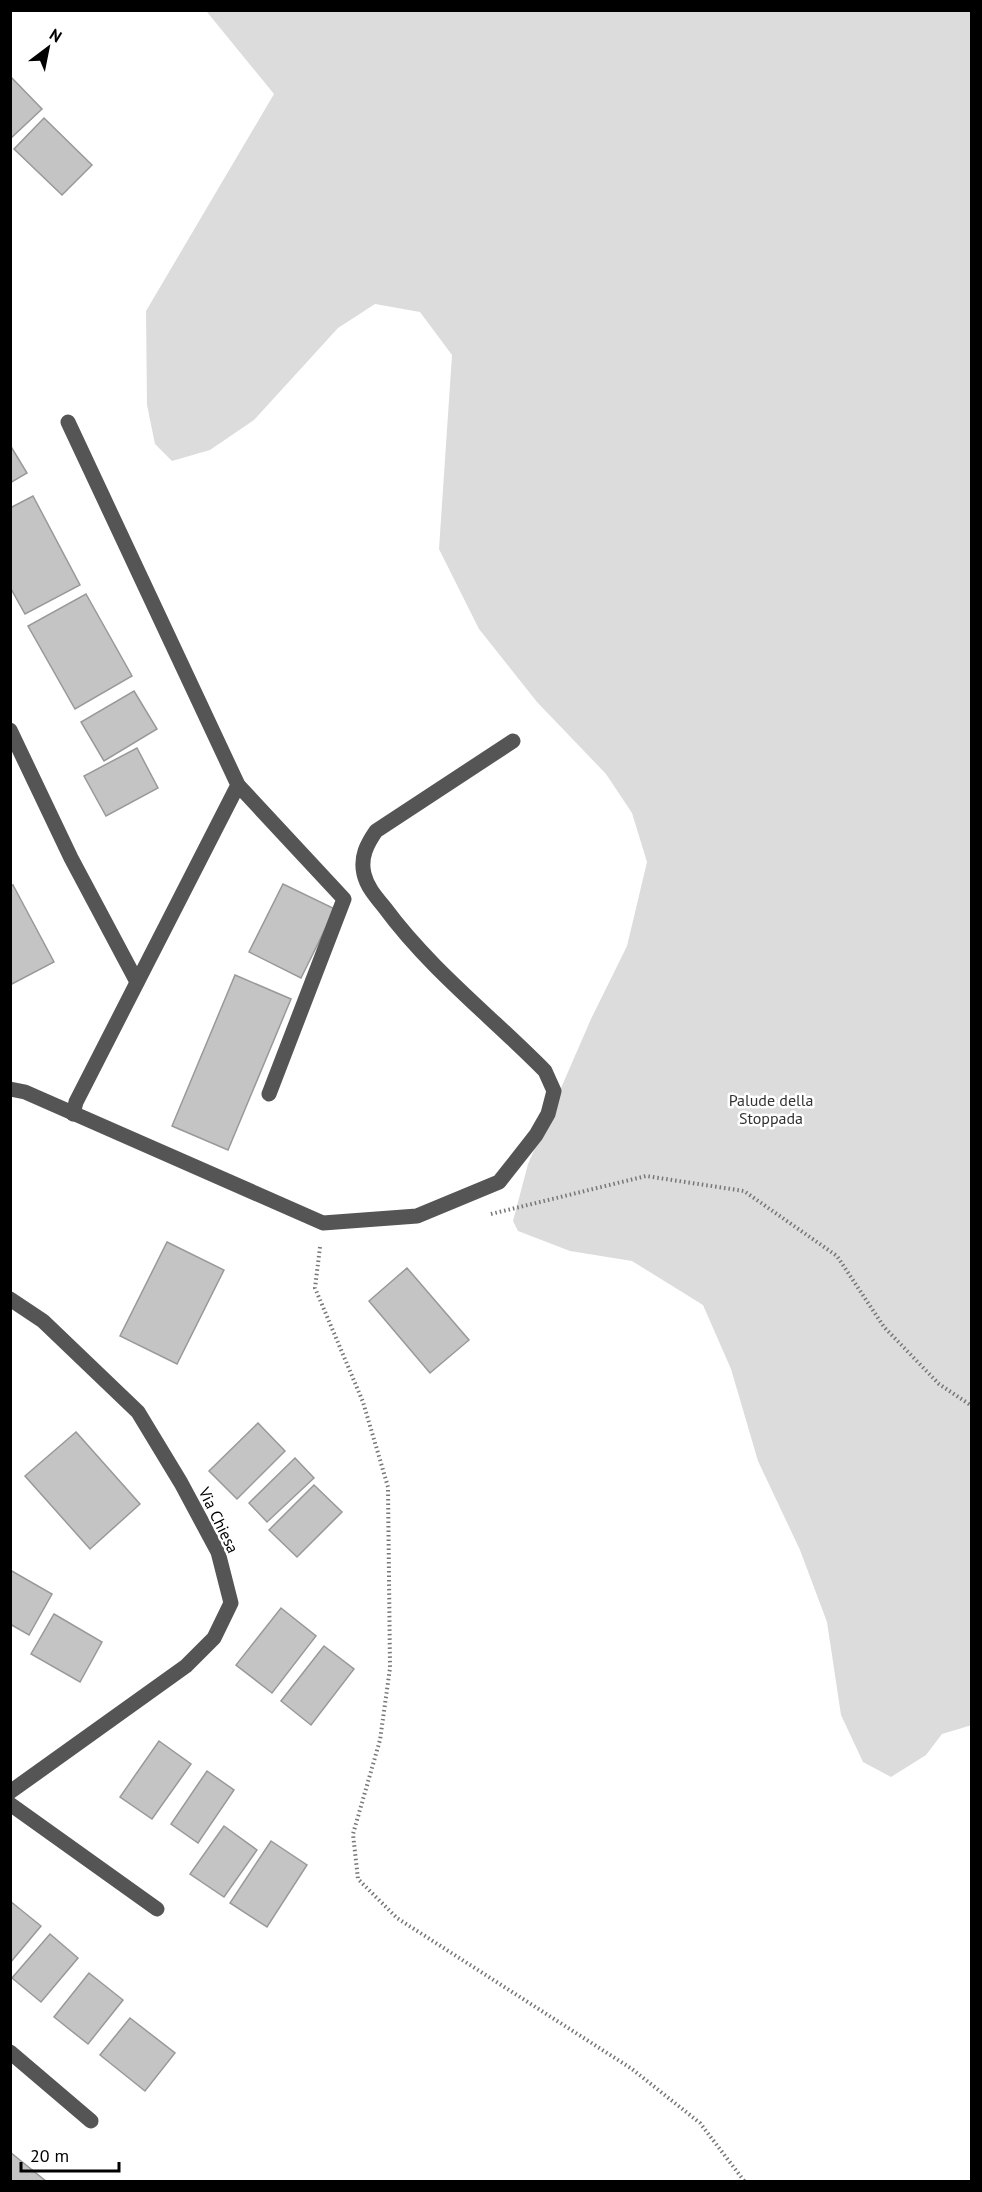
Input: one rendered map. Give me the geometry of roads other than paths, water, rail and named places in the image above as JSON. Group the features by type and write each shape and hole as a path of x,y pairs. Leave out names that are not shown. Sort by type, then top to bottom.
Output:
{"street":[{"path":"68,422 238,785 344,899 269,1094"},
{"path":"10,730 71,858 137,982"},
{"path":"10,1089 25,1092 322,1223 417,1216 499,1182 536,1135 548,1114 554,1091 545,1071 408,939 368,886 363,873 362,861 366,845 376,831 513,741"},
{"path":"73,1114 76,1102 238,785"},
{"name":"Via Chiesa","path":"10,1299 43,1321 138,1412 181,1483 218,1552 231,1603 214,1638 186,1666 10,1792"},
{"path":"10,1804 157,1909"},
{"path":"10,2052 91,2121"}],"park label":[{"name":"Palude della Stoppada","path":"771,1109"}]}
